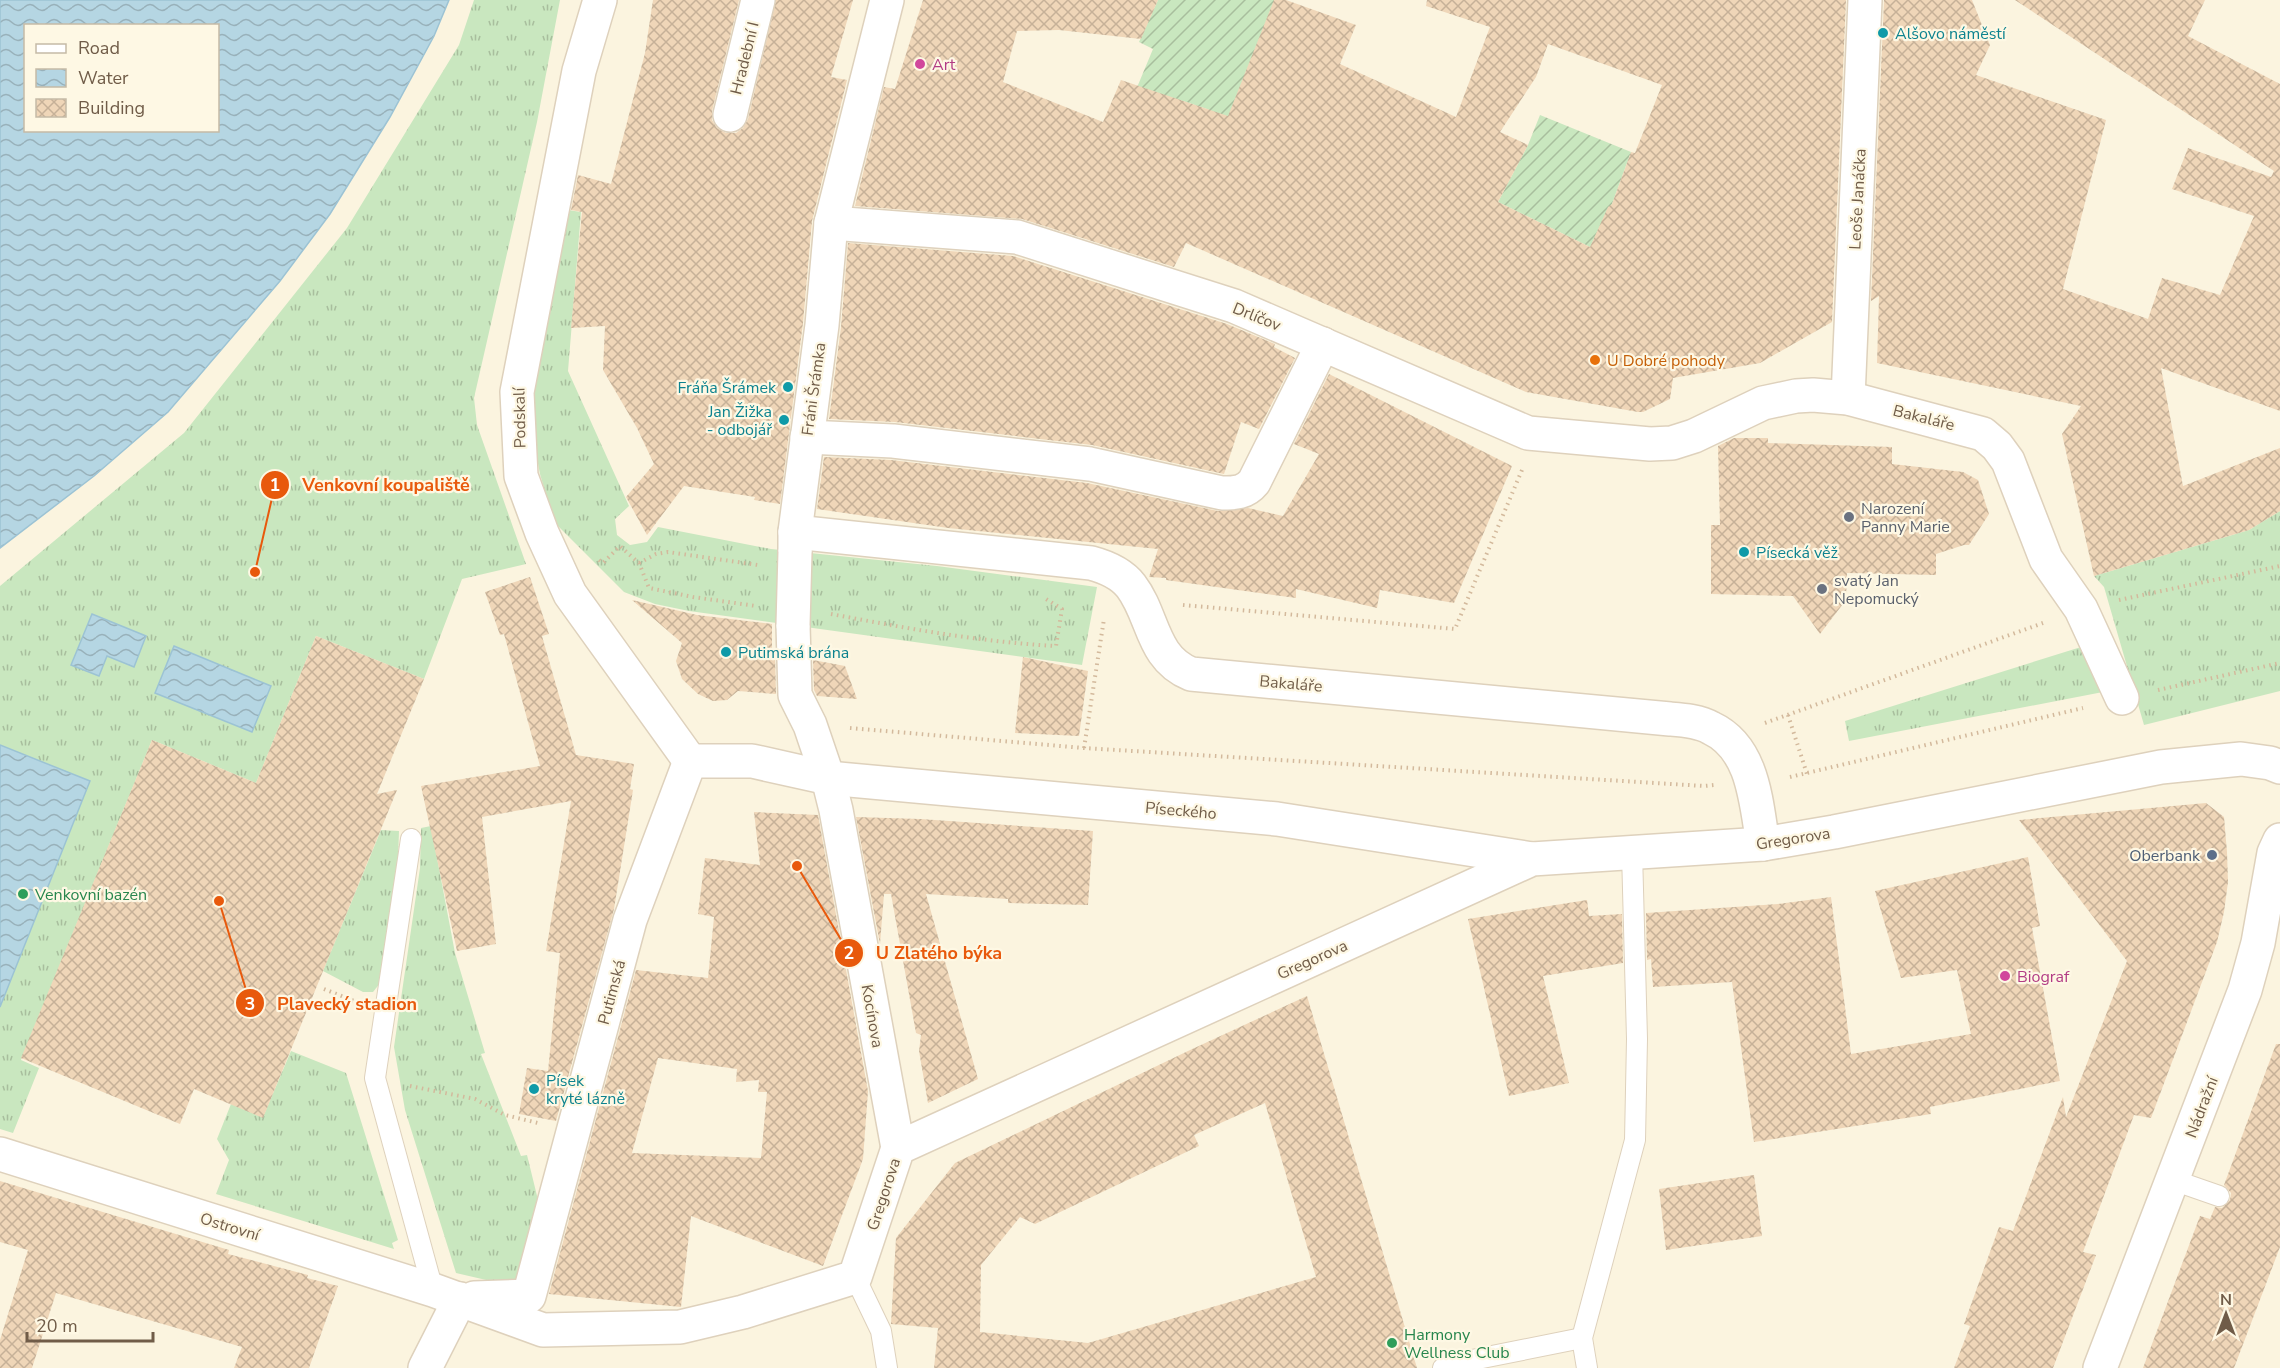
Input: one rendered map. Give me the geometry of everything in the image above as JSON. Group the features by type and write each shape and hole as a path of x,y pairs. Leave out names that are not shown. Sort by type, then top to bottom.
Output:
{"street":[{"name":"Podskalí","path":"600,0 579,71 517,392 521,476 542,532 570,594 690,761"},
{"name":"Hradební I","path":"730,116 758,0"},
{"name":"Fráni Šrámka","path":"828,778 810,725 795,695 793,625 786,550 807,437 822,325 831,223 887,0"},
{"name":"Leoše Janáčka","path":"1848,398 1865,0"},
{"name":"Drlíčov","path":"831,223 1017,237 1234,306 1528,433 1650,444 1672,443"},
{"path":"807,437 893,441 1090,464 1222,493 1236,493 1247,490 1254,482 1323,344"},
{"name":"Bakaláře","path":"1672,443 1694,436 1763,403 1779,398 1813,395 1848,398 1983,434 1997,446 2008,461 2046,559 2081,609"},
{"name":"Bakaláře","path":"786,550 1091,563 1120,575 1132,587 1168,659 1178,669 1191,674 1670,719 1711,727 1728,738"},
{"path":"2081,609 2122,698"},
{"path":"1728,738 1741,757 1752,781 1763,844"},
{"name":"Gregorova","path":"855,1277 898,1148 1532,859 1763,844 2161,767 2241,759 2270,763 2280,767"},
{"path":"690,761 752,761 828,778"},
{"name":"Putimská","path":"447,1294 529,1296 630,920 690,761"},
{"name":"Píseckého","path":"828,778 1277,819 1532,859"},
{"name":"Kocínova","path":"828,778 898,1148"},
{"name":"Nádražní","path":"2100,1368 2245,990 2269,945 2274,853 2280,840"},
{"name":"Ostrovní","path":"0,1154 447,1294"},
{"path":"424,1368 447,1294 543,1330 680,1328 743,1312 855,1277"}],"lane":[{"path":"411,839 375,1078 447,1294"},
{"path":"1587,1368 1582,1338 1635,1140 1637,1039 1632,852"},
{"path":"2173,1180 2219,1196"},
{"path":"855,1277 881,1331 887,1368"},
{"path":"1443,1368 1447,1365 1582,1338"}],"path":[{"path":"1139,601 1455,629 1522,469 1528,433"},
{"path":"595,556 603,563 621,546 639,563 649,588 758,606"},
{"path":"639,563 656,554 668,552 786,550"},
{"path":"1728,738 1788,714 2081,609 2280,566"},
{"path":"826,613 904,628 1056,646 1062,609 1043,597"},
{"path":"1084,748 1106,610"},
{"path":"810,725 1084,748 1704,786 1807,774 2122,698 2280,663"},
{"path":"1788,714 1807,774"},
{"path":"375,1078 475,1099 505,1115 573,1132"}],"green space":[{"path":"474,0 560,0 537,122 474,398 477,425 526,564 462,579 424,679 316,636 256,783 152,740 21,1060 39,1068 13,1133 0,1129 0,586 184,433 347,228 459,45"},
{"path":"1158,0 1275,0 1239,125 1207,109 1180,100 1123,121 1153,49 1139,42"},
{"path":"1540,115 1631,152 1612,204 1590,247 1498,202 1528,145"},
{"path":"568,210 581,212 568,371 629,506 615,519 617,535 630,545 647,542 658,527 771,549 937,566 1097,587 1082,665 689,611 655,604 624,592 554,522 534,443 531,387"},
{"path":"2280,511 2280,691 2144,725 2104,587 2094,576 2249,530"},
{"path":"2081,647 2103,692 1849,741 1845,721"},
{"path":"431,826 455,953 485,1053 481,1054 521,1156 527,1155 539,1204 517,1287 456,1273 405,1110 394,1047 420,868 421,828"},
{"path":"381,830 399,831 398,859 381,982 373,992 363,992 323,971"},
{"path":"291,1051 346,1073 398,1240 392,1243 394,1249 216,1194 229,1160 217,1139 231,1104 263,1117"}],"water":[{"path":"0,0 449,0 434,36 390,117 330,214 280,281 168,412 94,476 0,548"},
{"path":"92,614 146,636 134,667 107,656 99,676 71,665"},
{"path":"174,646 271,686 252,732 155,693"},
{"name":"Venkovní bazén","path":"0,745 90,781 0,1007"}],"building":[{"path":"653,0 739,0 712,111 712,120 717,128 726,133 736,133 743,128 748,119 776,0 853,0 831,77 847,80 812,221 803,323 780,504 754,500 755,497 684,486 647,535 626,497 654,464 637,428 603,370 605,326 571,328 582,212 571,210 578,175 611,184 645,53"},
{"path":"923,0 1158,0 1141,39 1059,30 1017,31 1003,82 1103,122 1121,80 1228,116 1274,0 1286,0 1356,25 1340,64 1456,117 1490,27 1426,6 1427,0 1846,0 1832,322 1760,363 1673,378 1670,399 1643,412 1526,392 1186,243 1174,267 1022,219 855,206 884,87 895,89","holes":["1548,44 1662,85 1635,153 1631,152 1612,204 1608,207 1590,247 1498,202 1528,145 1500,132 1536,77"]},
{"path":"1884,0 1972,0 1990,45 1976,75 2106,120 2063,289 2148,319 2162,278 2220,295 2254,216 2172,189 2188,148 2271,177 2274,171 2015,0 2205,0 2188,36 2280,84 2280,411 2161,368 2183,486 2280,448 2280,511 2249,530 2094,576 2062,434 2081,406 1877,363 1879,296 1871,301"},
{"path":"848,243 1013,256 1227,324 1275,344 1274,347 1295,358 1259,429 1241,422 1224,474 1092,445 895,422 829,419 841,327"},
{"path":"1329,374 1512,466 1454,603 1380,590 1377,608 1296,589 1296,598 1166,580 1166,578 1149,577 1158,549 948,528 817,509 824,457 891,460 1087,483 1218,511 1248,508 1283,516 1319,454 1294,444"},
{"name":"Narození Panny Marie","path":"1734,438 1768,438 1768,443 1892,447 1892,464 1963,472 1978,480 1989,514 1969,545 1936,554 1936,575 1847,573 1846,600 1820,634 1793,596 1711,594 1711,525 1720,525 1718,446"},
{"path":"530,577 549,634 542,636 576,755 634,764 630,789 633,790 614,909 556,1121 519,1114 527,1068 548,1071 560,953 546,951 571,801 482,817 496,944 457,951 421,786 540,766 504,634 500,635 485,592"},
{"name":"Putimská brána","path":"632,600 697,615 772,624 776,694 738,691 727,700 713,701 698,694 682,679 676,661 682,643"},
{"path":"316,636 424,679 377,794 397,790 263,1118 194,1089 180,1124 21,1058 152,740 256,783"},
{"path":"1023,657 1088,671 1079,736 1015,733"},
{"path":"813,660 845,666 857,699 817,696 814,690"},
{"path":"2206,803 2224,817 2227,852 2228,882 2217,942 2151,1118 2134,1115 2083,1252 2096,1255 2053,1368 1954,1368 1970,1326 1964,1324 1999,1227 2013,1231 2063,1097 2066,1117 2127,961 2019,820"},
{"path":"754,812 818,815 868,1091 863,1159 823,1266 691,1216 681,1307 549,1294 636,970 708,978 714,917 698,914 705,858 760,865","holes":["658,1058 737,1069 736,1082 759,1080 758,1092 767,1092 761,1158 632,1153"]},
{"path":"856,817 1093,831 1088,905 1008,903 1008,899 926,894 978,1079 928,1103 919,1051 921,1035 916,1033 891,894 884,894 880,944"},
{"path":"2028,857 2040,926 2032,928 2060,1081 1930,1107 1931,1114 1754,1142 1732,982 1653,987 1651,959 1647,960 1646,913 1778,904 1831,897 1851,1054 1971,1034 1957,970 1901,978 1875,891"},
{"path":"1587,900 1589,916 1622,914 1623,963 1543,976 1569,1083 1509,1096 1468,919"},
{"path":"1307,996 1417,1368 934,1368 938,1328 891,1324 896,1238 955,1163","holes":["1265,1103 1316,1277 1088,1343 980,1332 981,1265 1020,1217 1035,1224 1199,1146 1194,1135"]},
{"path":"2276,1044 2280,1044 2280,1247 2234,1368 2143,1368 2200,1216 2210,1219 2215,1207 2222,1208 2230,1200 2231,1193 2224,1185"},
{"path":"1754,1175 1762,1236 1666,1250 1659,1189"},
{"path":"0,1181 229,1250 228,1254 308,1275 307,1278 338,1286 309,1368 234,1368 242,1347 56,1293 32,1368 0,1368 0,1340 28,1250 0,1242"}],"place":[{"name":"Alšovo náměstí","path":"1883,33"},
{"name":"Art","path":"920,64"},
{"name":"U Dobré pohody","path":"1595,360"},
{"name":"Fráňa Šrámek","path":"788,387"},
{"name":"Jan Žižka - odbojář","path":"784,420"},
{"name":"Narození Panny Marie","path":"1849,517"},
{"name":"Písecká věž","path":"1744,552"},
{"name":"Venkovní koupaliště","path":"255,572"},
{"name":"svatý Jan Nepomucký","path":"1822,589"},
{"name":"Putimská brána","path":"726,652"},
{"name":"Oberbank","path":"2212,855"},
{"name":"U Zlatého býka","path":"797,866"},
{"name":"Venkovní bazén","path":"23,894"},
{"name":"Plavecký stadion","path":"219,901"},
{"name":"Biograf","path":"2005,976"},
{"name":"Písek kryté lázně","path":"534,1089"},
{"name":"Harmony Wellness Club","path":"1392,1343"}]}
